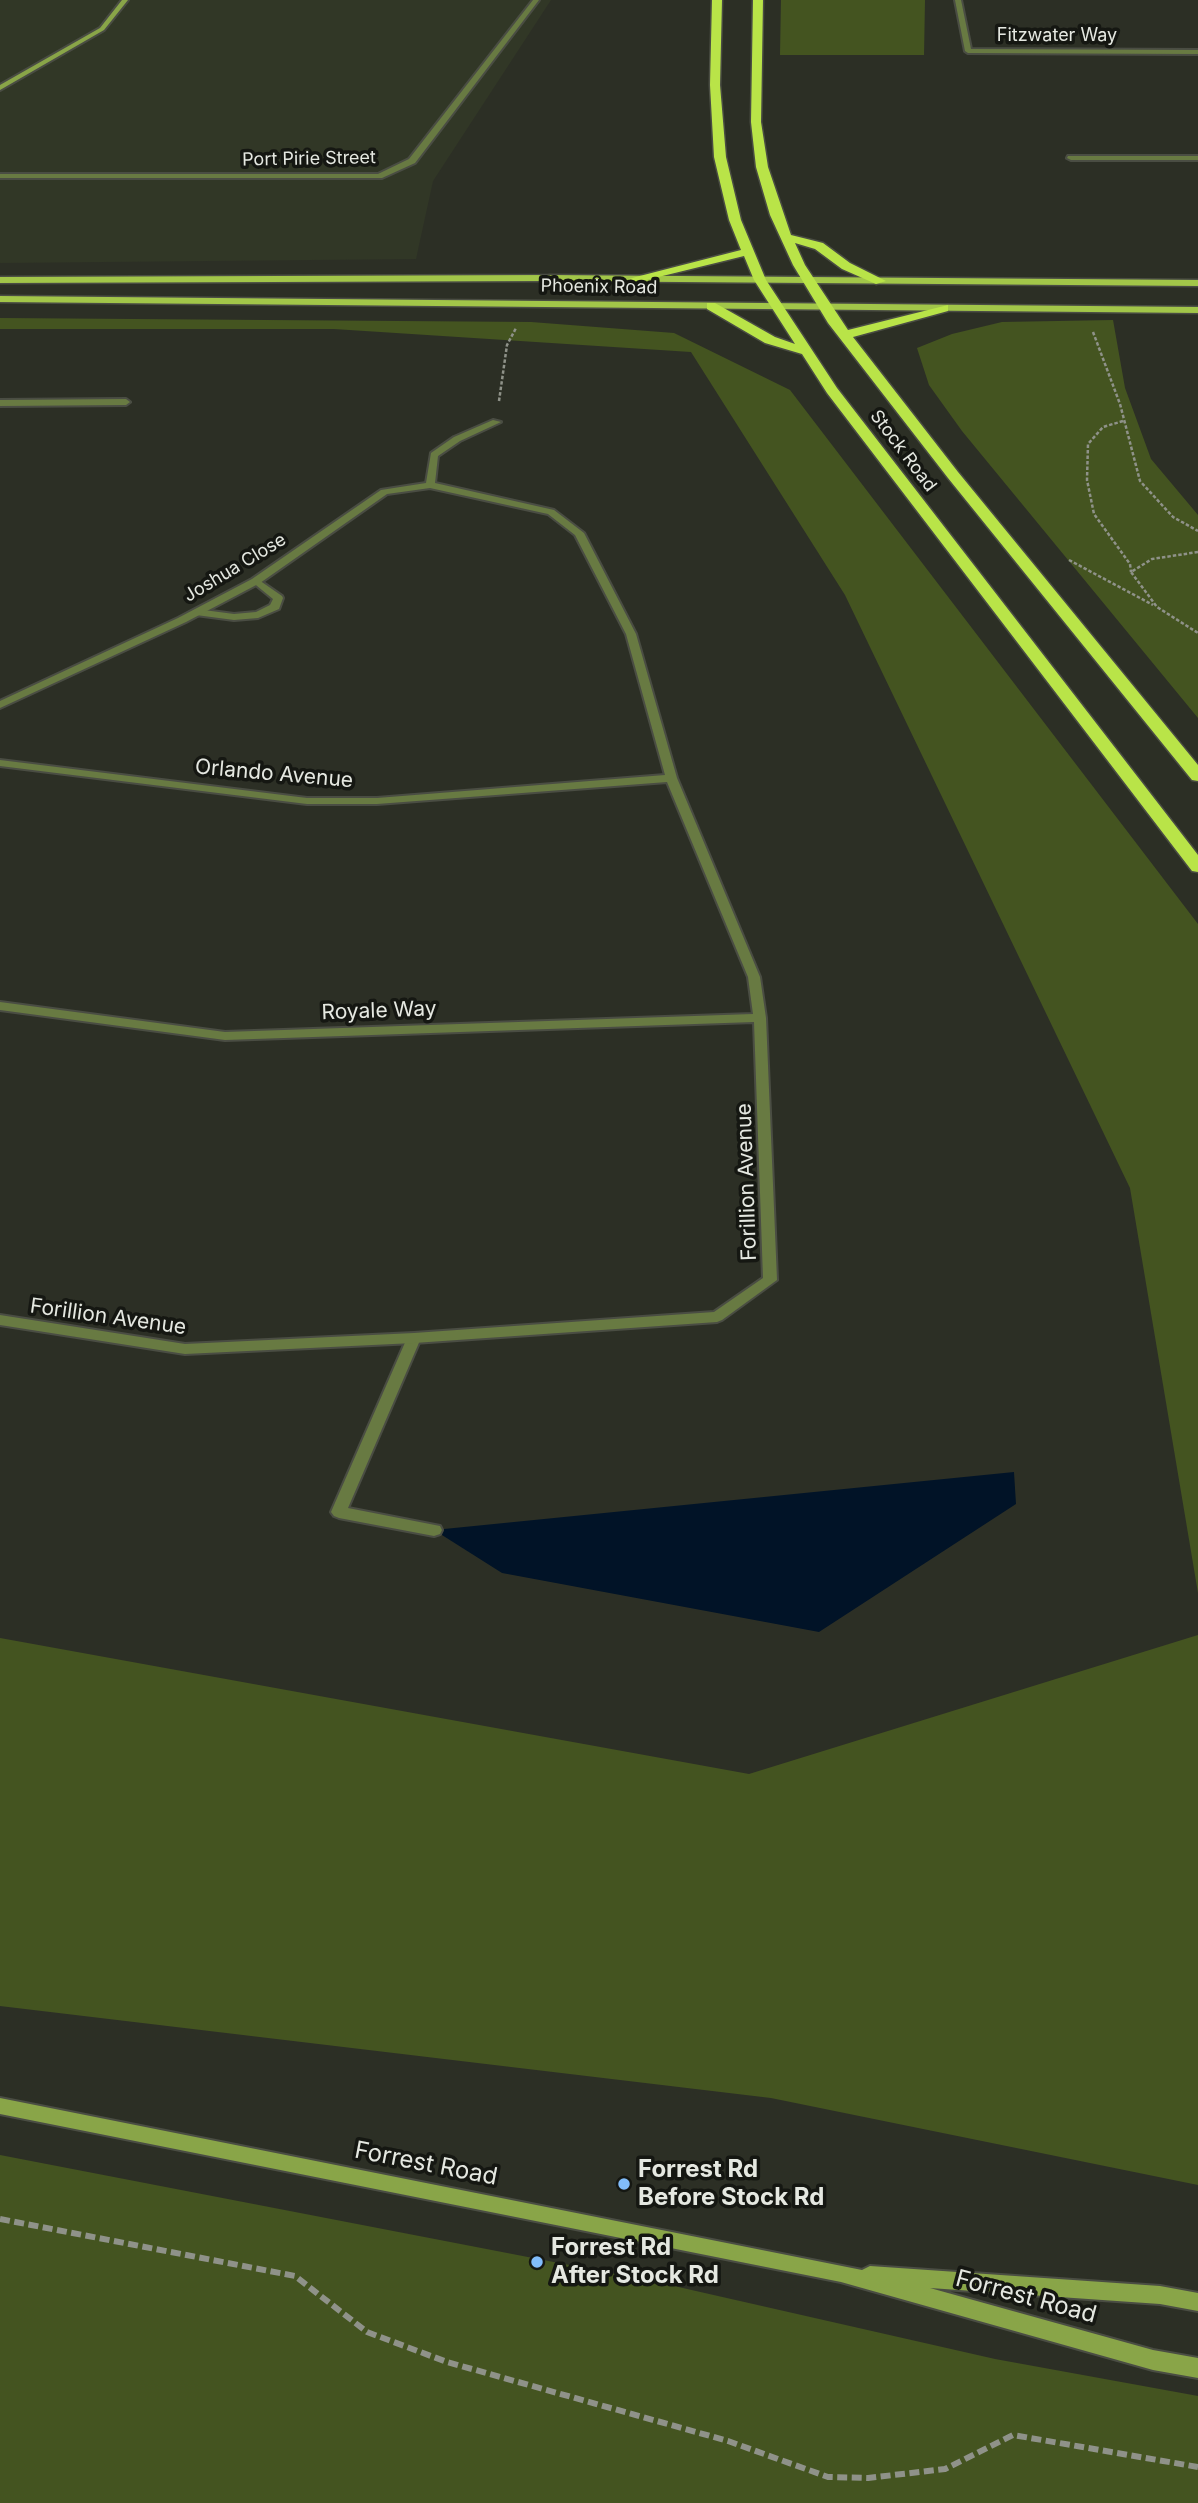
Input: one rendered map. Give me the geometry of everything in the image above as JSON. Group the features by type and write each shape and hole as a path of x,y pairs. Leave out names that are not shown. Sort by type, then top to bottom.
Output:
{"highway":[{"name":"Stock Road","path":"717,0 715,85 720,157 735,220 760,279 804,351 1198,867"},
{"name":"Stock Road","path":"758,0 758,145 768,192 785,237 808,280 845,335 953,475 1198,776"},
{"path":"785,237 819,246 846,267 880,281"},
{"path":"634,279 747,252"},
{"path":"710,306 770,340 804,351"},
{"path":"845,335 944,308"}],"main road":[{"path":"0,88 102,29 125,0"},
{"name":"Phoenix Road","path":"0,280 760,279 1198,283"},
{"name":"Phoenix Road","path":"0,299 273,299 1198,310"},
{"name":"Forrest Road","path":"0,2106 841,2273 1153,2360 1198,2368"},
{"name":"Forrest Road","path":"841,2273 1160,2295 1198,2302"}],"street":[{"name":"Port Pirie Street","path":"0,176 379,176 412,161 536,0"},
{"name":"Fitzwater Way","path":"958,0 968,51 1198,52"},
{"path":"1071,158 1198,158"},
{"path":"0,403 126,402"},
{"path":"430,485 434,455 457,439 496,422"},
{"name":"Joshua Close","path":"0,705 256,581 384,492 430,485"},
{"name":"Forillion Avenue","path":"0,1320 185,1349 414,1338 717,1317 770,1280 760,1018 754,977 671,778 631,634 579,533 551,512 430,485"},
{"path":"196,612 234,617 258,615 275,607 278,598 256,581"},
{"name":"Orlando Avenue","path":"0,764 307,801 377,802 671,778"},
{"name":"Royale Way","path":"0,1006 225,1036 760,1018"},
{"path":"414,1338 340,1512 434,1530"}],"path":[{"path":"496,422 507,345 521,318"},
{"path":"1092,330 1140,481 1173,517 1198,531"},
{"path":"1123,421 1103,428 1088,444 1087,480 1094,514 1157,607"},
{"path":"1131,572 1152,559 1198,552"},
{"path":"1069,560 1157,607 1198,633"},
{"path":"0,2219 295,2276 367,2332 390,2341 447,2362 728,2441 828,2477 867,2478 945,2469 1013,2435 1198,2467"}],"shaded area":[{"path":"0,0 551,0 433,181 416,259 0,263"}],"green space":[{"path":"781,0 925,0 924,55 780,55"},
{"path":"0,318 531,322 674,333 790,390 1198,924 1198,1593 1130,1188 845,595 691,352 334,329 0,329"},
{"path":"1113,320 1125,388 1151,459 1198,515 1198,718 962,431 929,385 917,348 952,334 1002,322"},
{"path":"1198,1635 1198,2185 771,2098 0,2006 0,1638 749,1774"},
{"path":"0,2155 652,2281 995,2359 1198,2396 1198,2503 0,2503"}],"water":[{"path":"1014,1472 1016,1504 819,1632 502,1573 434,1530"}],"place":[{"name":"Forrest Rd Before Stock Rd","path":"624,2184"},
{"name":"Forrest Rd After Stock Rd","path":"537,2262"}]}
